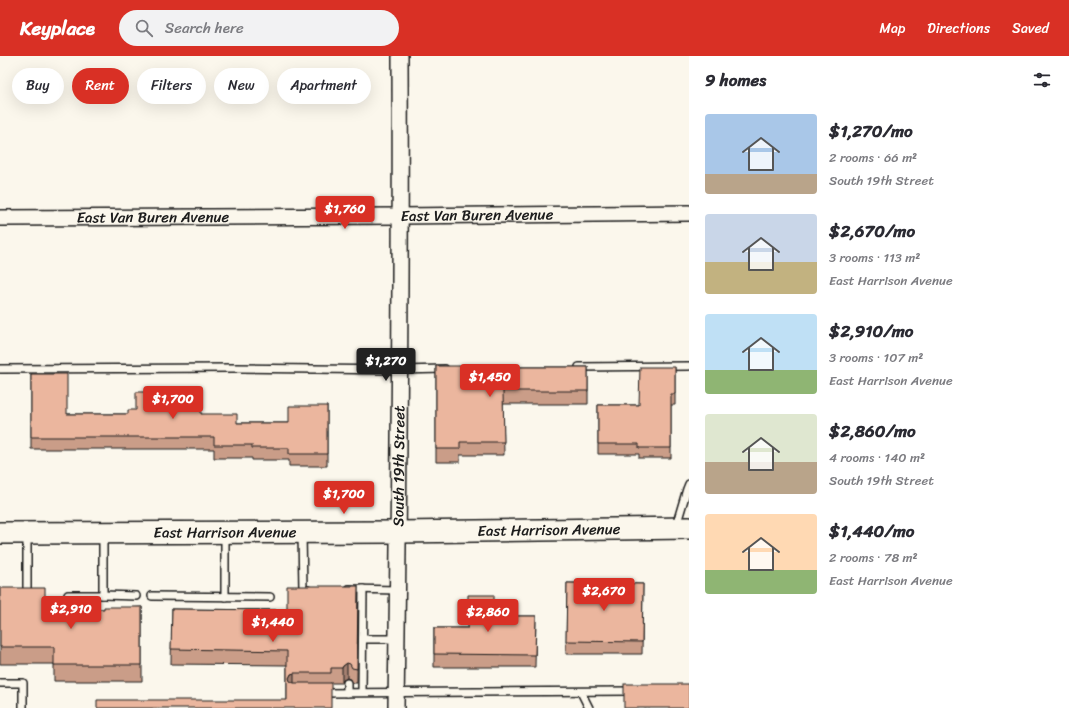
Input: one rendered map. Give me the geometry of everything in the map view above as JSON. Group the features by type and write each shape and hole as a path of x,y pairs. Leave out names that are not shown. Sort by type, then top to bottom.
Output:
{"main road":[{"name":"East Harrison Avenue","path":"0,533 398,532 682,528"}],"street":[{"name":"South 19th Street","path":"396,708 401,216 400,56"},
{"name":"East Van Buren Avenue","path":"0,218 689,213"}],"lane":[{"path":"574,367 689,366"},
{"path":"0,369 452,369"},
{"path":"682,528 686,488 689,484"},
{"path":"225,532 225,597"},
{"path":"302,532 303,590 318,590"},
{"path":"27,533 27,597"},
{"path":"103,596 104,533"},
{"path":"340,589 398,590"},
{"path":"362,692 360,667 363,638 363,589"},
{"path":"68,596 136,596"},
{"path":"152,596 270,597"},
{"path":"363,638 397,640"},
{"path":"0,683 23,683 23,708"},
{"path":"347,683 347,693"},
{"path":"317,693 643,691"},
{"path":"581,692 589,708"}],"building":[{"path":"436,366 588,367 588,391 503,391 504,442 460,442 460,449 436,449"},
{"path":"640,367 675,367 675,394 671,394 671,448 639,448 639,444 598,444 598,405 639,405"},
{"path":"31,374 67,374 67,414 128,414 128,410 136,410 136,392 201,392 201,414 237,414 237,423 289,423 289,406 327,406 327,454 289,454 289,448 252,448 252,445 214,445 214,437 31,437"},
{"path":"567,583 643,584 642,642 566,641"},
{"path":"287,586 358,586 357,669 352,668 350,664 347,663 342,668 331,668 331,673 294,673 291,674 289,678 290,681 294,683 331,683 331,708 97,708 97,700 287,700 287,651 171,649 172,609 287,610"},
{"path":"0,588 45,588 45,609 104,609 104,607 142,607 142,665 54,665 54,647 0,647"},
{"path":"468,595 494,595 494,616 536,616 535,655 434,654 434,628 468,628"},
{"path":"624,684 689,684 689,708 624,708"}]}
